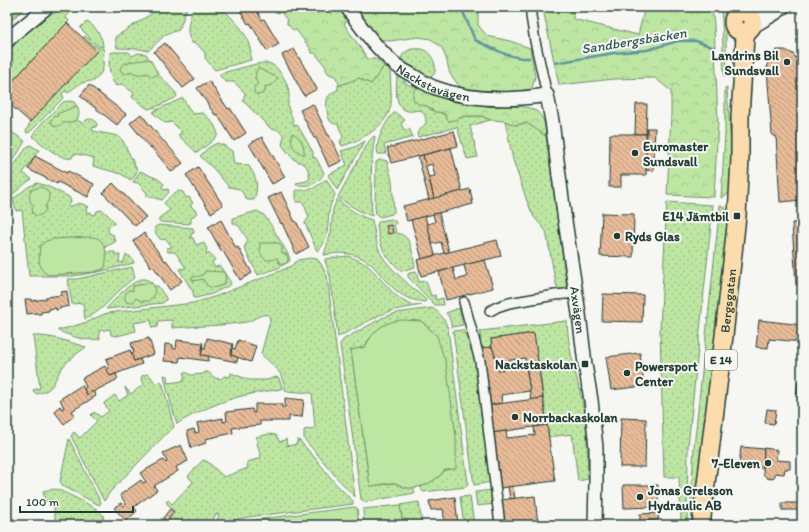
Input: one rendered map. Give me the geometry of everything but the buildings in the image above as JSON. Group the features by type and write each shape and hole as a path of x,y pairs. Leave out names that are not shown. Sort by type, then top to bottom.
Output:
{"highway":[{"name":"Bergsgatan","path":"702,525 724,336 738,196 740,116 745,38 743,18"}],"street":[{"path":"7,42 14,34 47,7"},
{"name":"Nackstavägen","path":"347,7 375,45 392,61 432,86 449,92 491,99 527,98 547,95"},
{"path":"531,7 535,41 547,95"},
{"path":"743,18 758,22 779,11 783,7"},
{"name":"Axvägen","path":"547,95 552,121 591,400 596,448 595,525"},
{"path":"490,311 509,303 576,293"},
{"path":"464,302 480,361 500,525"}],"green space":[{"path":"7,7 26,7 7,24"},
{"path":"58,7 75,7 66,17 69,21 7,87 7,52 19,39"},
{"path":"162,7 187,7 179,30 166,34 148,51 140,49 117,48 115,37"},
{"path":"193,7 217,7 228,14 240,27 247,38 251,52 251,60 215,70 205,58 205,53 197,44 192,43 188,34 188,25"},
{"path":"273,7 339,7 348,21 344,24 368,59 376,59 384,66 371,84 359,78 338,86 339,83 335,76 329,74 326,67 315,53 312,53 310,48 296,30 293,30 287,24 287,20 280,11"},
{"path":"355,7 478,7 478,25 487,36 510,41 530,48 535,76 532,89 499,93 473,92 460,87 450,74 442,48 431,39 418,37 390,41 378,39"},
{"path":"547,7 573,7 573,19 638,35 645,7 712,7 718,122 714,197 667,195 671,91 655,78 614,79 559,85 544,14"},
{"path":"721,7 725,7 727,76 724,76"},
{"path":"89,22 97,30 103,43 103,47 98,46 80,28 85,23"},
{"path":"85,36 98,48 104,49 103,68 101,73 94,81 80,84 68,93 65,91 62,94 64,97 31,131 28,133 26,132 30,122 96,51 83,38"},
{"path":"411,49 422,49 430,55 435,64 435,73 432,76 428,78 402,61 401,58 404,53"},
{"path":"129,52 132,56 138,53 146,54 158,74 176,93 177,96 156,107 148,109 132,97 134,93 122,84 116,86 110,75 109,62 110,53"},
{"path":"150,59 158,74 152,77 147,73 139,74 131,71 125,74 120,70 124,64 128,64 129,62"},
{"path":"262,63 275,66 284,78 289,93 288,106 293,124 298,126 313,152 313,157 316,158 324,173 315,183 296,185 296,183 307,181 310,177 307,167 293,159 282,145 284,136 277,129 271,129 243,101 245,93 234,82 226,82 219,75"},
{"path":"384,66 390,69 391,104 389,112 380,125 373,131 349,144 342,146 340,142 343,137 338,124 332,123 328,117 328,97 338,89 338,86 359,78 371,84"},
{"path":"258,68 278,78 273,84 265,86 265,92 257,95 254,92 254,88 258,84 255,76"},
{"path":"400,75 405,79 404,82 416,89 414,93 435,112 439,112 455,120 465,116 482,116 490,120 470,126 478,157 467,159 457,127 418,137 417,133 426,123 425,117 420,110 408,111 400,106 396,92 397,77"},
{"path":"417,86 436,96 454,101 488,106 519,106 531,109 539,113 543,119 546,136 527,123 514,125 505,121 490,120 482,116 465,116 448,121 445,114 435,112 427,106 418,104 413,99 413,93"},
{"path":"725,88 727,88 732,160 731,192 721,198 725,134"},
{"path":"183,98 192,114 203,113 210,120 216,128 218,135 197,153 179,136 182,132 172,122 165,123 153,113 154,111"},
{"path":"63,102 74,102 78,108 77,120 84,124 86,120 93,119 97,124 96,127 92,128 93,131 118,136 123,141 137,170 135,176 131,180 121,174 93,166 94,159 91,157 76,154 73,155 72,158 62,157 51,151 32,136 39,126"},
{"path":"77,106 79,114 74,121 62,123 56,127 52,124 51,120 58,116 57,114"},
{"path":"394,113 405,120 401,124 405,131 409,128 413,137 384,145 386,154 378,154 377,150 379,138"},
{"path":"505,121 514,125 527,123 546,136 567,289 558,289 556,284 546,231 534,217 528,204 513,160"},
{"path":"7,129 25,141 7,167"},
{"path":"292,133 302,142 304,155 293,147"},
{"path":"375,136 371,186 372,216 358,210 338,197 369,141"},
{"path":"365,141 337,190 328,175 347,165 341,151 355,147"},
{"path":"217,143 232,151 234,164 248,165 251,169 257,186 254,200 247,200 240,189 229,187 213,168 200,156 208,148"},
{"path":"30,145 39,150 23,173 32,179 9,197 7,196 7,172"},
{"path":"379,160 387,161 392,181 394,212 392,214 380,217 376,214 375,207 376,162"},
{"path":"140,171 158,179 164,184 162,187 164,190 168,189 169,192 162,200 147,196 147,193 138,183 133,182"},
{"path":"327,180 335,195 331,202 326,237 324,243 317,251 305,223 309,217 303,202 296,202 296,190 312,189"},
{"path":"37,183 47,186 69,197 71,201 68,205 69,207 77,204 83,204 89,207 86,208 87,213 91,212 92,215 101,210 105,212 115,223 109,226 108,230 109,233 114,235 113,239 116,240 105,247 105,252 115,252 115,255 120,255 119,262 123,263 126,255 128,255 134,263 98,272 73,276 29,276 22,210 16,211 12,200 28,187"},
{"path":"40,187 44,188 48,192 49,197 45,206 46,210 41,215 37,216 33,214 32,209 34,206 29,197 31,190"},
{"path":"179,191 183,192 186,198 189,197 193,203 190,205 197,212 191,218 191,223 159,221 159,218 170,210 164,203 172,194"},
{"path":"337,199 349,209 372,220 377,243 382,256 397,273 425,299 425,302 412,299 401,294 387,282 371,264 358,256 342,253 324,255 331,232 333,209"},
{"path":"667,202 713,205 688,446 687,521 681,521 679,477 664,477 660,329"},
{"path":"720,205 725,208 730,216 694,520 692,524 691,498 694,447"},
{"path":"257,211 263,214 271,225 289,256 290,261 278,268 258,275 244,248 248,240 239,226 233,223 233,218"},
{"path":"392,219 396,224 394,225 396,233 406,237 409,241 415,267 402,271 391,261 381,246 377,225 379,221"},
{"path":"159,225 193,228 194,233 191,234 191,238 193,238 196,245 204,243 207,249 206,252 208,254 210,253 215,260 212,262 214,267 220,266 231,283 230,285 212,294 194,298 193,292 179,269 186,268 175,252 168,252 166,248 172,247 167,240 160,239 156,233 155,227"},
{"path":"98,238 104,245 106,257 104,269 93,272 49,275 42,270 39,254 40,246 46,241 53,239"},
{"path":"260,243 279,243 282,247 282,253 287,255 287,263 280,264 277,258 269,260 263,258 260,252"},
{"path":"348,256 361,261 373,270 398,297 404,301 422,305 394,310 380,315 338,337 330,276 325,259"},
{"path":"310,258 317,259 327,276 355,497 304,439 304,430 315,428 312,393 286,391 279,372 261,354 270,321 269,315 263,315 246,322 172,328 172,320 158,321 157,327 152,328 151,320 134,323 136,331 117,336 111,335 110,329 99,331 100,339 94,340 79,338 58,331 87,322 108,313 193,303 214,297 280,271 291,266 298,260"},
{"path":"132,267 135,277 100,310 91,316 85,319 83,303 72,304 68,279 77,279"},
{"path":"205,271 224,272 226,278 224,284 212,288 205,283 203,279 193,281 192,277 202,275"},
{"path":"416,272 419,282 426,281 431,296 435,295 436,300 443,298 444,305 435,305 408,277 408,274"},
{"path":"141,279 146,279 152,283 133,286 136,298 141,301 150,299 154,293 154,286 158,286 166,300 163,303 106,309 127,288"},
{"path":"152,283 155,288 154,296 148,301 141,301 136,298 133,302 128,303 125,300 126,293 129,290 133,291 133,286"},
{"path":"432,308 442,317 448,329 468,483 466,487 423,492 420,486 434,480 445,470 437,336 421,321 369,339 365,347 351,350 370,486 395,483 406,488 413,487 415,493 365,502 361,499 340,344 344,339 382,318 396,313"},
{"path":"459,308 463,325 452,327 446,313"},
{"path":"394,321 421,321 437,336 446,364 456,436 456,469 445,470 428,484 413,488 407,488 396,483 370,486 351,350 365,347 379,328"},
{"path":"567,321 571,354 584,409 586,426 588,479 578,481 572,434 549,437 534,333 491,339 492,347 481,348 480,331"},
{"path":"463,330 476,360 492,482 474,485 453,331"},
{"path":"33,336 53,338 86,347 64,365 48,390 37,394 33,390 40,388"},
{"path":"185,372 191,375 208,372 215,378 221,379 224,376 230,377 231,373 249,380 267,380 276,377 279,378 282,388 228,400 202,410 177,424 164,375 167,376 168,383 184,381"},
{"path":"147,374 155,383 161,382 163,385 174,427 110,492 104,501 71,436 74,432 80,438 97,421 91,415 94,412 101,417 109,411 104,403 115,395 119,401 128,395 125,387 131,394 144,384 141,379 142,376"},
{"path":"269,434 276,435 280,442 286,439 287,446 297,444 297,440 299,440 334,482 353,501 353,504 248,517 218,524 216,523 219,515 216,514 210,525 158,525 162,518 167,522 174,512 166,502 168,500 172,504 193,482 188,476 203,460 208,462 224,477 248,468 247,462 261,458 256,437"},
{"path":"69,439 101,503 99,505 63,486 60,481"},
{"path":"56,489 101,512 103,515 103,525 56,525 53,500 45,501 43,491"},
{"path":"493,490 495,504 477,506 475,492"},
{"path":"470,496 474,525 464,525 460,497"},
{"path":"419,502 422,525 403,525 400,505"},
{"path":"400,505 403,525 364,525 363,509"},
{"path":"354,507 357,508 359,525 239,525 238,523 261,519"}],"waterway":[{"name":"Sandbergsbäcken","path":"461,7 475,40 508,55 529,58"},
{"name":"Sandbergsbäcken","path":"555,63 614,53 647,50 678,41 696,41 715,48"}],"place":[{"name":"Landrins Bil Sundsvall","path":"787,62"},
{"name":"Euromaster Sundsvall","path":"635,153"},
{"name":"E14 Jämtbil","path":"737,216"},
{"name":"Ryds Glas","path":"617,236"},
{"name":"Nackstaskolan","path":"585,364"},
{"name":"Powersport Center","path":"627,373"},
{"name":"Norrbackaskolan","path":"515,417"},
{"name":"7-Eleven","path":"768,463"},
{"name":"Jonas Grelsson Hydraulic AB","path":"640,497"}]}
